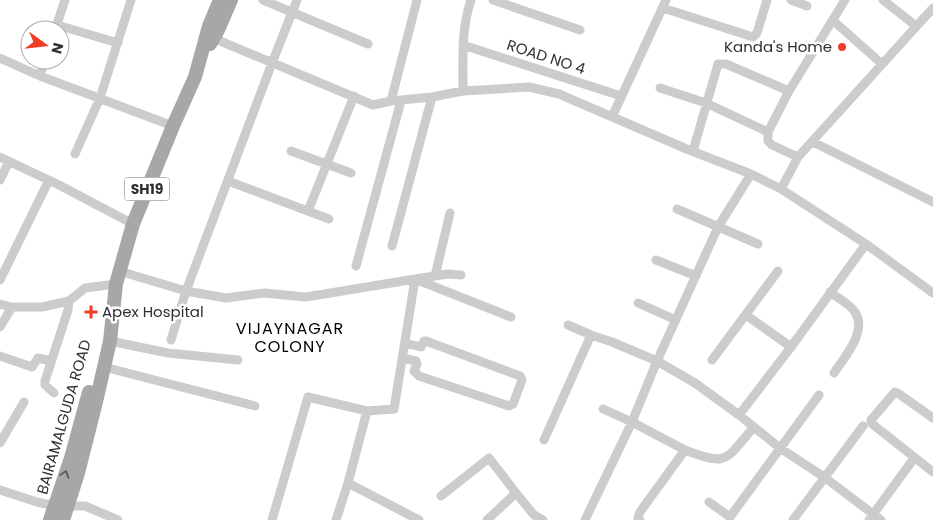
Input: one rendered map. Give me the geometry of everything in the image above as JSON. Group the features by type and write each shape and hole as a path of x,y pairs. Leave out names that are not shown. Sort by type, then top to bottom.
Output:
{"main road":[{"name":"BAIRAMALGUDA ROAD","path":"50,520 62,511 78,473 110,342 118,278 133,224 195,77 209,26 220,0"},
{"name":"BAIRAMALGUDA ROAD","path":"201,60 231,0"},
{"name":"BAIRAMALGUDA ROAD","path":"62,511 102,340 111,324"}],"street":[{"path":"58,20 65,0"},
{"path":"75,154 100,98 130,0"},
{"path":"263,0 368,44"},
{"path":"172,340 186,291 297,0"},
{"path":"356,266 396,101 417,0"},
{"path":"463,91 463,45 466,15 471,0"},
{"path":"493,0 580,30"},
{"path":"612,117 665,4 753,37 757,33 767,0"},
{"path":"791,0 807,6"},
{"path":"798,157 772,145 768,141 768,132 789,91 845,0"},
{"path":"883,0 916,26"},
{"path":"781,189 798,157 933,8"},
{"path":"837,24 882,64"},
{"path":"70,30 118,42"},
{"path":"213,38 373,105 463,91 529,87 559,94 751,174 781,189 866,244 933,293"},
{"name":"ROAD NO 4","path":"463,45 621,96"},
{"path":"0,58 40,76 173,126"},
{"path":"693,151 718,64 722,63 753,74 789,91"},
{"path":"40,76 42,70"},
{"path":"660,88 706,103 768,132"},
{"path":"308,211 354,96"},
{"path":"392,246 432,97"},
{"path":"813,142 933,202"},
{"path":"292,151 351,173"},
{"path":"0,157 49,180 133,224"},
{"path":"0,180 9,161"},
{"path":"584,520 632,422 657,361 718,227 751,174"},
{"path":"0,280 49,180"},
{"path":"228,181 329,219"},
{"path":"677,209 758,244"},
{"path":"434,276 450,213"},
{"path":"739,414 791,347 866,244"},
{"path":"656,260 696,276"},
{"path":"712,360 778,271"},
{"path":"0,304 12,307 42,307 68,301 85,288 118,278 226,298 264,293 306,297 448,274 461,276"},
{"path":"415,279 510,317"},
{"path":"272,520 308,397 367,411 394,409 415,279"},
{"path":"830,292 854,311 859,320 855,341 834,373"},
{"path":"54,393 45,385 68,310 68,301"},
{"path":"638,303 676,320"},
{"path":"0,327 12,307"},
{"path":"746,315 791,347"},
{"path":"568,325 657,361 695,383 739,414 780,448 824,477 874,518 912,461"},
{"path":"544,440 591,334"},
{"path":"402,358 416,361 417,364 414,371 419,376 509,406 513,404 522,380 520,376 426,341 421,346 405,343"},
{"path":"110,342 168,353 238,360"},
{"path":"0,356 32,367 38,358 51,362"},
{"path":"104,367 255,406"},
{"path":"933,418 895,392 871,420 871,423 933,472"},
{"path":"709,502 732,518 819,395"},
{"path":"0,443 24,402"},
{"path":"603,409 685,450 718,461 727,458 754,427"},
{"path":"336,520 367,411"},
{"path":"793,520 863,426"},
{"path":"640,520 638,518 640,512 685,450"},
{"path":"441,496 489,458 534,515 543,520"},
{"path":"348,483 403,517 419,520"},
{"path":"0,490 62,511 85,506 118,520"},
{"path":"487,520 516,493"}],"place":[{"name":"Kanda's Home","path":"842,47"},
{"name":"Apex Hospital","path":"91,312"}],"district":[{"name":"VIJAYNAGAR COLONY","path":"290,337"}]}
